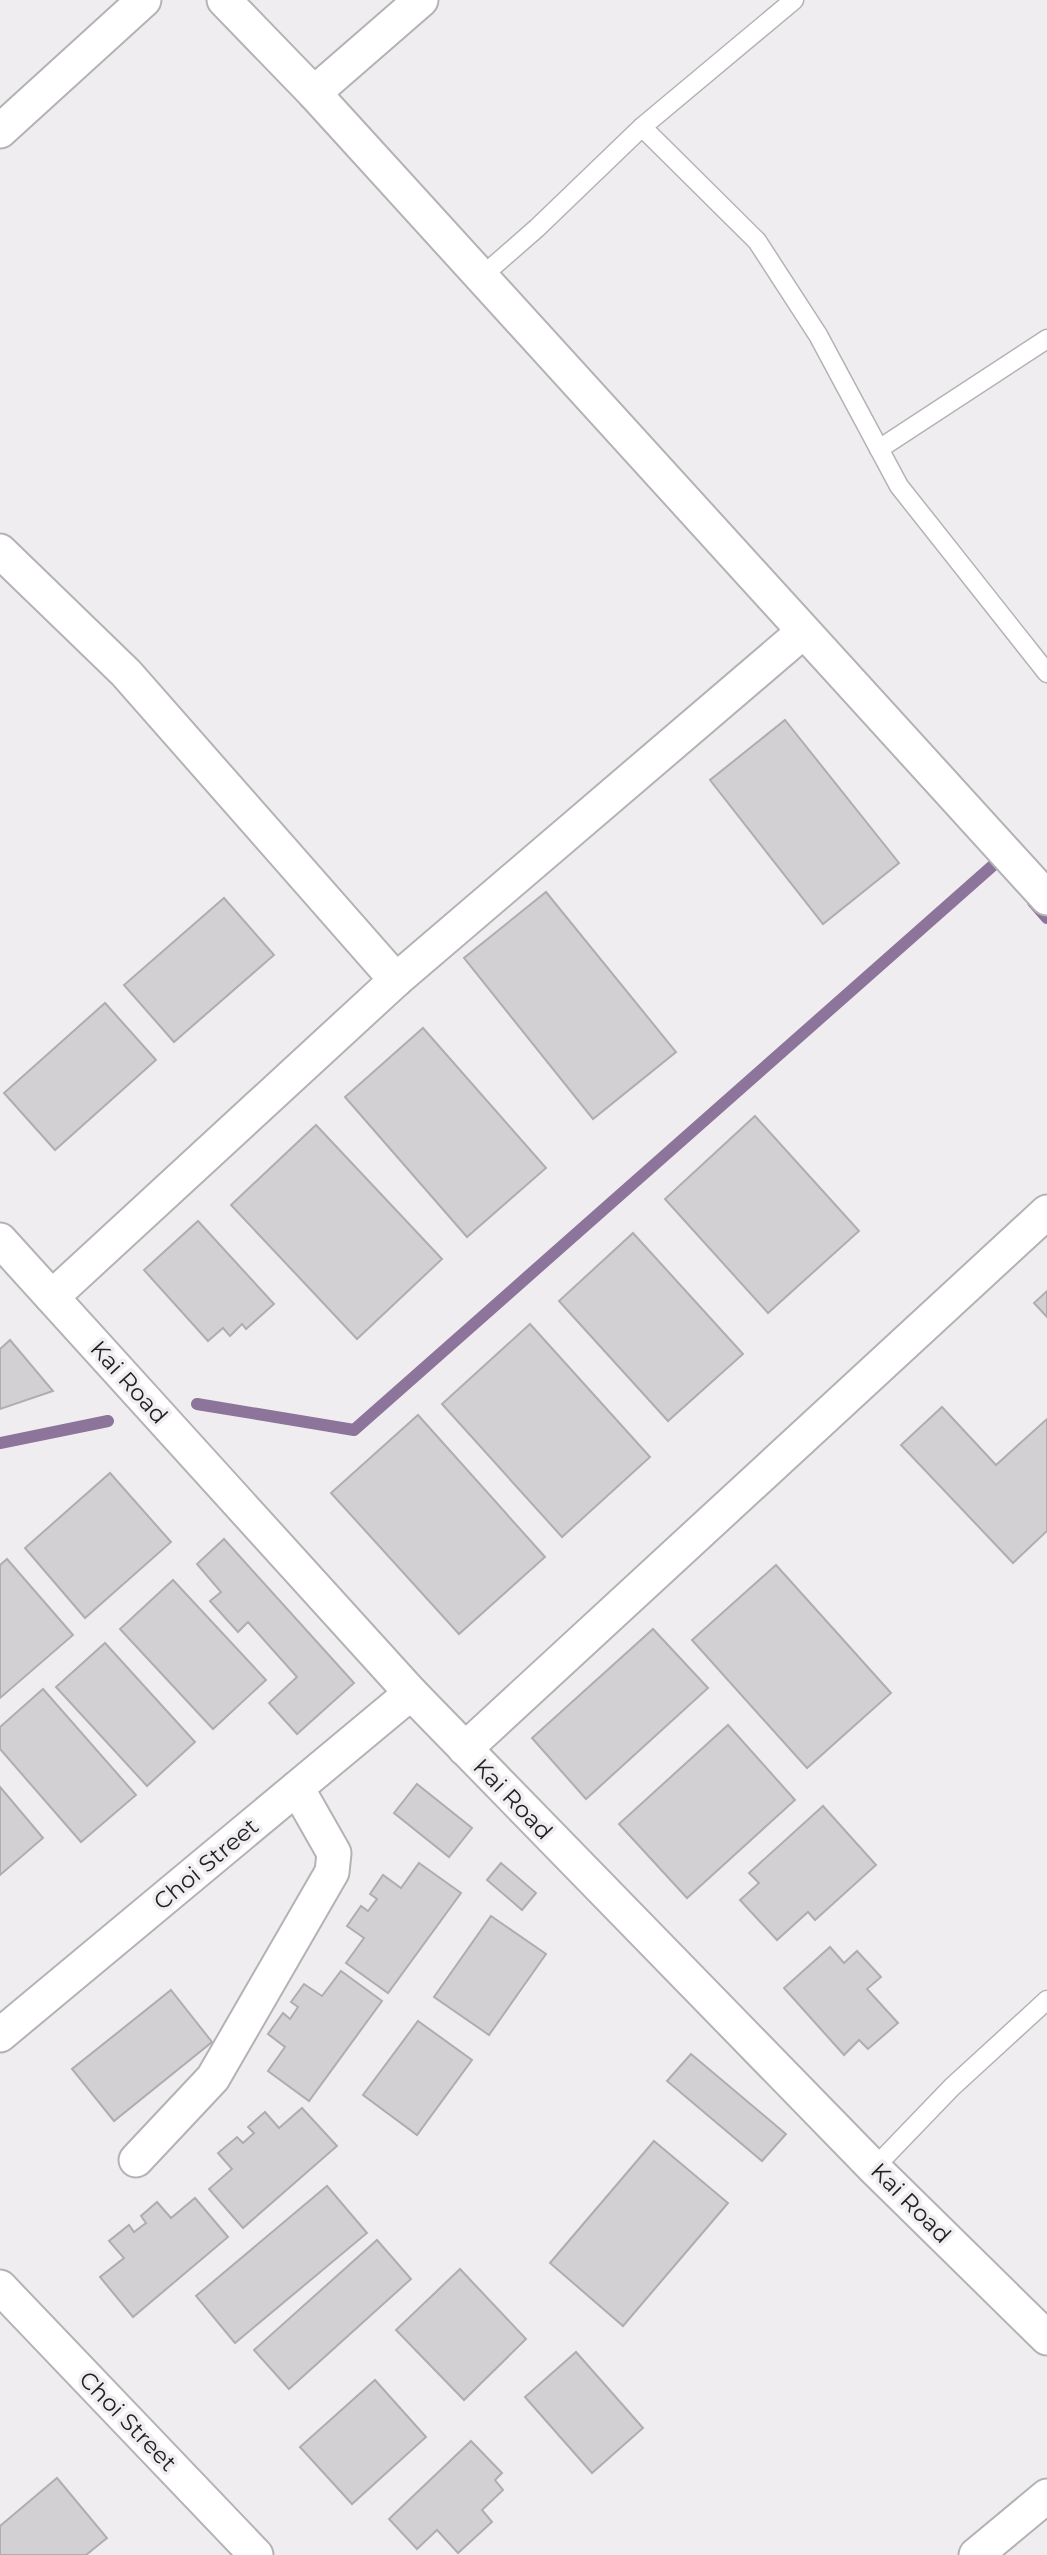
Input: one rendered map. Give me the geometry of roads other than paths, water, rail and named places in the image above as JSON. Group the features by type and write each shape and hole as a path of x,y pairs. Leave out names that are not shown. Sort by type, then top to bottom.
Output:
{"street":[{"path":"0,131 144,0"},
{"path":"224,0 314,93 1047,898"},
{"path":"314,93 421,0"},
{"path":"0,551 126,673 396,979"},
{"path":"52,1297 396,979 803,632"},
{"path":"465,1749 1047,1213"},
{"name":"Kai Road","path":"0,1240 411,1693 874,2168 1047,2338"},
{"name":"Choi Street","path":"0,2035 411,1693"},
{"path":"136,2160 214,2078 332,1872 334,1853 297,1788"},
{"name":"Choi Street","path":"0,2287 256,2555"},
{"path":"976,2555 1047,2497"}],"lane":[{"path":"481,277 537,228 642,127 794,0"},
{"path":"642,127 757,241 818,335 899,486 1047,673"},
{"path":"879,449 1047,339"},
{"path":"874,2168 952,2087 1047,2000"}],"waterway":[{"path":"197,1404 354,1430 998,861 1005,870"},
{"path":"1033,902 1047,918"},
{"path":"0,1443 108,1421"}]}
